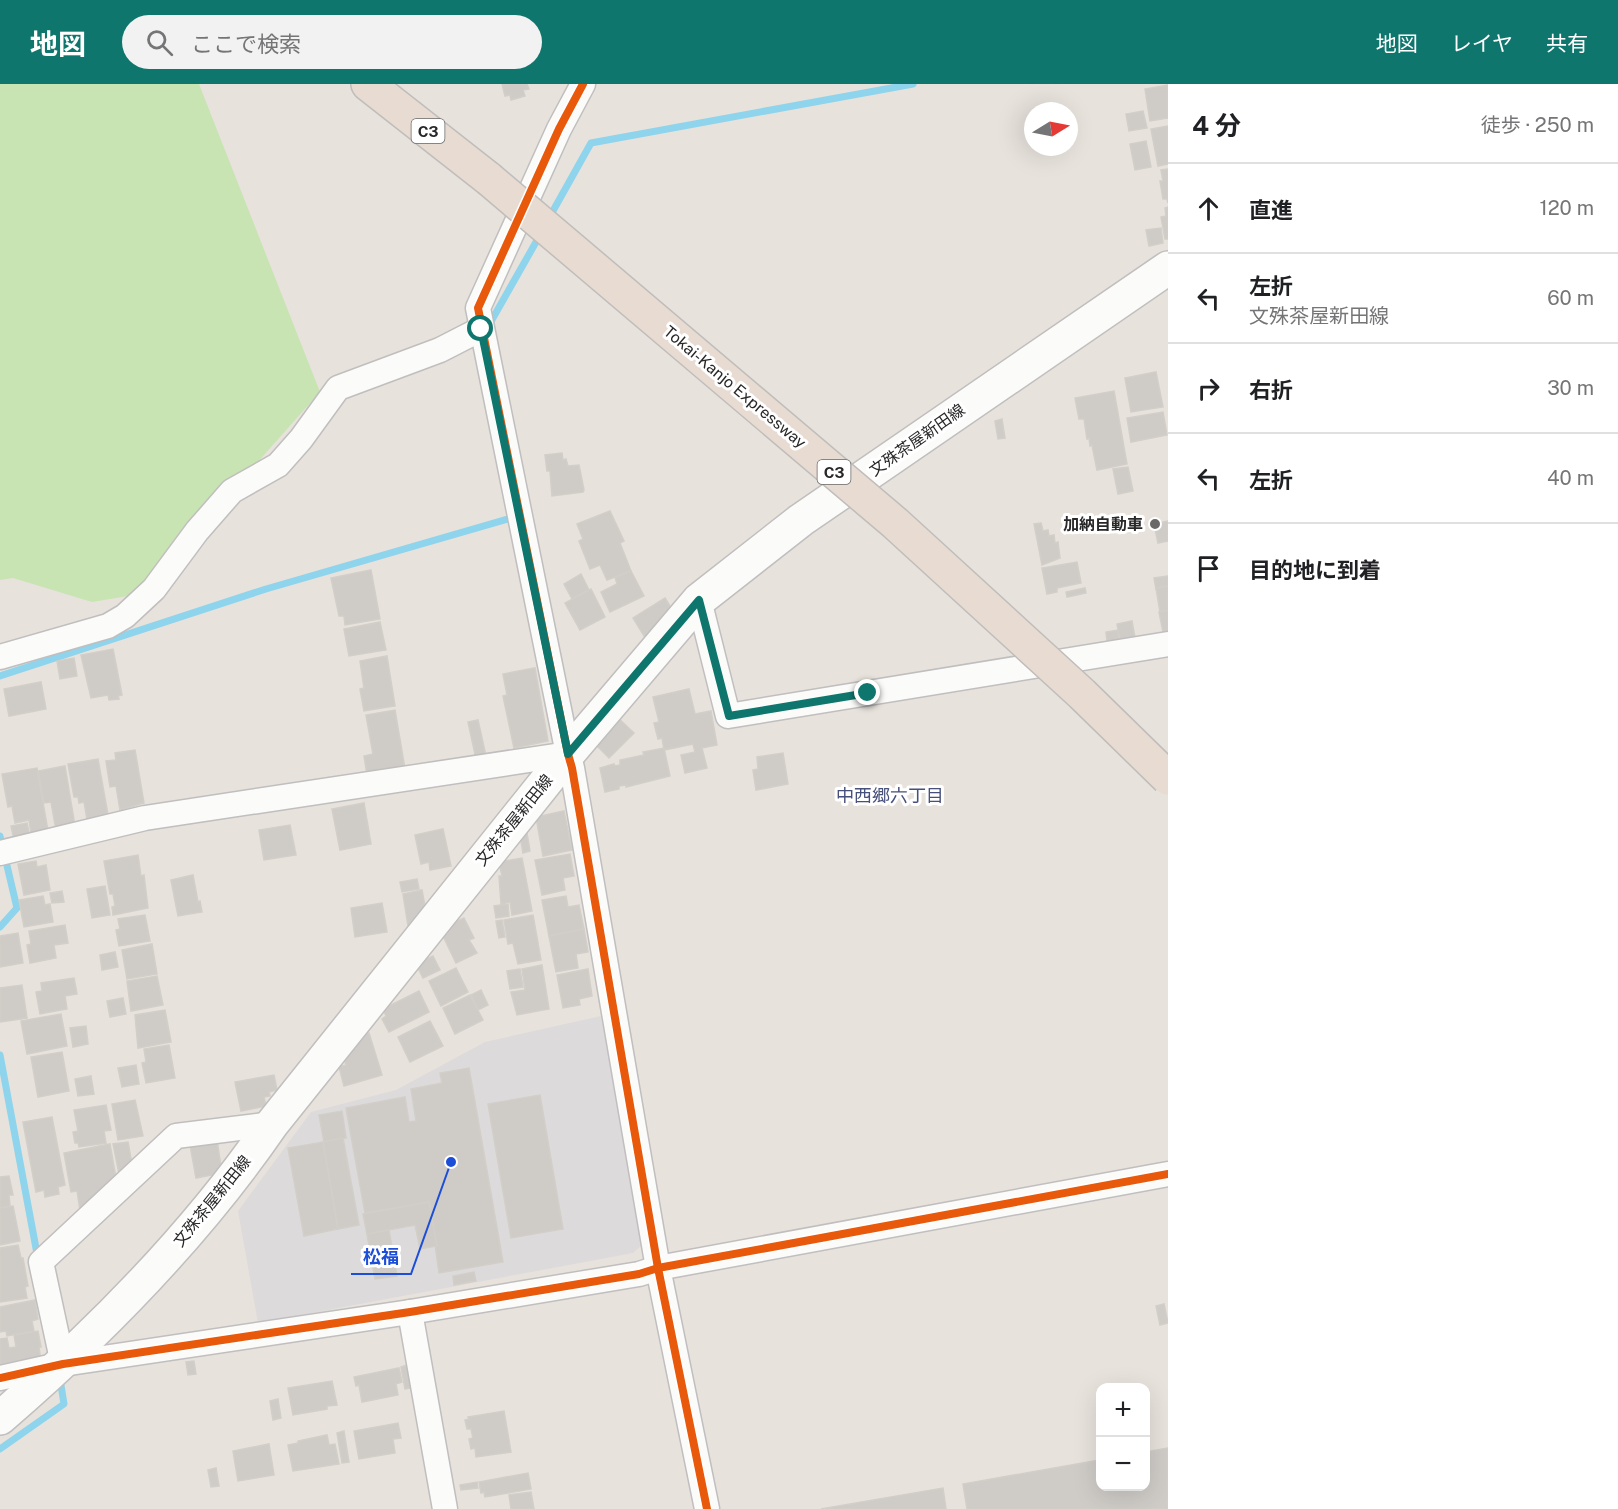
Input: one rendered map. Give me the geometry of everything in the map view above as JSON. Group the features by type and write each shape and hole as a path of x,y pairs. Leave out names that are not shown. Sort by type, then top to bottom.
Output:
{"highway":[{"name":"Tokai-Kanjo Expressway","path":"368,84 489,179 895,523 1082,694 1168,778"}],"main road":[{"name":"文殊茶屋新田線","path":"0,1419 63,1364 178,1244 568,754 699,600 801,520 1168,268"}],"street":[{"path":"583,84 559,129 477,308 572,768 658,1268 707,1509"},
{"path":"0,657 108,626 125,616 154,589 197,531 232,491 278,465 301,439 338,388 440,350 481,329"},
{"path":"699,600 729,716 1168,644"},
{"path":"0,853 145,818 568,754"},
{"path":"63,1364 41,1262 176,1136 272,1124"},
{"path":"0,1378 63,1364 410,1312 639,1274 658,1268 1168,1174"},
{"path":"410,1312 446,1509"}],"shaded area":[{"path":"601,1016 643,1244 633,1253 258,1323 238,1211 311,1112 396,1090 485,1042"}],"green space":[{"path":"0,84 199,84 320,392 166,565 134,595 92,602 13,578 0,580"}],"building":[{"path":"502,84 527,84 529,89 523,90 525,96 511,100 510,95 505,96"},
{"path":"1168,85 1168,118 1150,121 1145,89"},
{"path":"1143,111 1147,128 1129,131 1126,114"},
{"path":"1168,126 1168,164 1158,166 1151,129"},
{"path":"1146,141 1151,167 1135,170 1130,144"},
{"path":"1168,169 1168,203 1167,199 1163,199 1160,181 1163,181 1161,170"},
{"path":"1168,207 1168,239 1165,239 1161,217 1166,216 1165,208"},
{"path":"1161,228 1163,243 1149,246 1146,230"},
{"path":"1156,372 1163,407 1131,412 1125,378"},
{"path":"1114,391 1127,464 1097,470 1092,445 1090,446 1089,438 1087,439 1084,419 1079,419 1075,398"},
{"path":"1163,412 1167,435 1131,442 1127,418"},
{"path":"1002,419 1005,438 998,439 995,421"},
{"path":"562,453 563,460 566,459 568,466 579,465 583,492 552,496 550,471 547,471 545,455"},
{"path":"1128,467 1133,491 1118,494 1113,469"},
{"path":"610,511 624,541 620,543 631,571 607,580 600,565 590,569 579,541 583,539 577,524"},
{"path":"1168,521 1168,541 1158,543 1154,524"},
{"path":"1041,523 1043,531 1048,530 1049,536 1054,535 1055,543 1058,542 1060,558 1042,565 1034,524"},
{"path":"1077,562 1081,583 1057,588 1057,592 1047,594 1042,568"},
{"path":"371,570 380,619 345,625 344,616 339,616 331,578"},
{"path":"631,571 644,596 610,612 601,592 617,584 615,577"},
{"path":"581,574 589,590 572,599 564,584"},
{"path":"1168,576 1168,586 1156,589 1154,578"},
{"path":"1168,586 1168,610 1160,612 1156,588"},
{"path":"1085,588 1086,593 1067,597 1066,592"},
{"path":"591,589 605,617 580,630 565,603"},
{"path":"665,598 675,614 646,639 633,618"},
{"path":"1168,610 1168,632 1163,632 1159,612"},
{"path":"1132,621 1135,638 1120,641 1117,624"},
{"path":"380,622 386,650 349,656 344,629"},
{"path":"1118,630 1119,639 1107,641 1106,632"},
{"path":"113,649 122,695 118,696 119,699 109,700 108,695 91,698 81,655"},
{"path":"387,656 395,706 364,711 360,689 364,688 360,661"},
{"path":"74,658 77,676 60,679 57,661"},
{"path":"535,668 548,741 514,748 503,696 507,695 503,674"},
{"path":"41,682 46,709 9,716 4,689"},
{"path":"689,689 695,714 711,711 717,745 702,748 707,768 685,773 681,755 695,752 693,744 664,750 662,738 658,739 654,723 659,722 653,697"},
{"path":"395,710 405,769 367,775 364,756 373,754 366,715"},
{"path":"617,717 634,733 609,758 593,742"},
{"path":"478,720 486,756 476,759 468,722"},
{"path":"664,748 670,776 626,787 626,785 619,786 619,789 605,792 600,768 614,764 615,766 620,765 620,760"},
{"path":"135,750 144,803 120,810 116,786 110,787 106,761 116,760 115,753"},
{"path":"783,753 788,784 756,790 753,770 758,769 757,757"},
{"path":"98,759 108,815 87,819 84,802 79,803 78,797 74,797 68,764"},
{"path":"65,766 75,826 56,830 51,802 44,803 38,771"},
{"path":"37,768 48,831 31,834 29,820 15,823 12,806 8,807 2,774"},
{"path":"364,803 371,844 340,850 332,809"},
{"path":"564,811 572,850 543,856 536,817"},
{"path":"27,823 30,837 14,840 11,826"},
{"path":"290,825 296,855 264,860 259,830"},
{"path":"443,829 451,866 430,870 429,862 421,864 415,835"},
{"path":"527,833 530,851 523,853 520,835"},
{"path":"570,854 574,876 563,878 565,890 542,895 535,860"},
{"path":"138,855 141,876 144,875 148,908 113,915 112,907 115,906 113,894 110,894 104,861"},
{"path":"522,858 532,911 512,915 510,902 501,904 499,876 502,876 499,862"},
{"path":"36,861 37,867 46,865 50,890 24,895 18,864"},
{"path":"193,875 202,912 178,916 171,880"},
{"path":"417,879 419,889 402,892 400,882"},
{"path":"105,886 110,915 92,918 87,889"},
{"path":"422,890 425,906 408,926 403,894"},
{"path":"62,891 64,902 52,903 50,893"},
{"path":"43,896 45,905 50,904 53,922 24,927 19,900"},
{"path":"566,896 568,907 579,905 584,929 549,936 542,900"},
{"path":"382,903 387,932 355,937 351,908"},
{"path":"508,904 509,916 496,918 494,906"},
{"path":"145,915 150,941 119,946 116,930 120,929 118,919"},
{"path":"533,915 541,960 518,964 513,943 508,944 504,920"},
{"path":"464,918 474,938 469,940 477,953 456,963 442,934 449,931 447,926"},
{"path":"502,920 505,937 499,938 496,921"},
{"path":"65,925 68,943 54,945 56,958 30,963 27,945 31,944 29,931"},
{"path":"584,929 588,952 576,954 578,968 556,972 549,936"},
{"path":"18,933 23,963 0,967 0,936"},
{"path":"152,944 157,974 127,979 122,950"},
{"path":"115,952 118,967 102,970 100,955"},
{"path":"433,956 440,970 423,978 416,964"},
{"path":"542,965 549,1009 517,1015 511,992 525,990 522,969"},
{"path":"456,968 468,992 441,1006 429,981"},
{"path":"520,969 523,987 510,989 507,971"},
{"path":"588,969 592,996 579,999 580,1005 563,1008 557,975"},
{"path":"157,976 163,1005 131,1011 127,981"},
{"path":"74,978 77,994 65,996 67,1009 40,1014 36,992 42,991 41,983"},
{"path":"22,985 27,1018 0,1022 0,988"},
{"path":"481,990 488,1005 478,1010 471,995"},
{"path":"419,991 429,1012 389,1032 382,1019 386,1016 383,1009"},
{"path":"470,995 483,1020 455,1034 443,1008"},
{"path":"123,998 126,1014 110,1017 107,1001"},
{"path":"165,1010 171,1042 138,1048 135,1015"},
{"path":"61,1014 67,1046 27,1054 21,1021"},
{"path":"430,1021 443,1046 410,1062 398,1037"},
{"path":"86,1026 88,1044 73,1047 70,1028"},
{"path":"369,1033 382,1075 344,1086 339,1067 346,1065 342,1052 356,1048 353,1038"},
{"path":"169,1045 175,1078 146,1083 142,1063 146,1062 144,1049"},
{"path":"62,1052 69,1091 38,1097 31,1057"},
{"path":"136,1065 139,1084 122,1087 118,1068"},
{"path":"469,1068 503,1262 439,1273 429,1202 365,1213 346,1108 405,1097 409,1122 416,1121 411,1089 442,1083 440,1073"},
{"path":"274,1075 277,1090 269,1092 270,1096 264,1097 266,1106 241,1111 235,1082"},
{"path":"91,1076 94,1094 78,1096 75,1079"},
{"path":"540,1095 563,1229 511,1238 488,1104"},
{"path":"135,1100 143,1136 118,1140 112,1104"},
{"path":"106,1105 111,1130 104,1131 106,1143 79,1147 78,1143 75,1143 73,1132 78,1131 74,1110"},
{"path":"342,1111 346,1138 324,1142 319,1115"},
{"path":"52,1117 65,1185 58,1187 59,1194 45,1197 44,1190 36,1192 23,1122"},
{"path":"343,1138 359,1225 338,1229 323,1142"},
{"path":"217,1140 222,1173 196,1178 190,1145"},
{"path":"128,1142 132,1164 119,1174 113,1144"},
{"path":"323,1142 338,1229 304,1236 288,1148"},
{"path":"110,1144 116,1178 80,1210 77,1191 71,1192 64,1153"},
{"path":"9,1176 13,1195 9,1195 10,1206 0,1208 0,1177"},
{"path":"429,1202 437,1246 420,1249 415,1225 367,1234 363,1214"},
{"path":"13,1206 20,1241 0,1245 0,1208"},
{"path":"389,1230 397,1276 375,1279 367,1234"},
{"path":"18,1245 28,1286 25,1287 27,1298 0,1302 0,1248"},
{"path":"474,1272 476,1281 454,1285 453,1276"},
{"path":"35,1300 38,1319 32,1321 34,1331 7,1336 6,1331 0,1332 0,1307"},
{"path":"1164,1304 1168,1323 1160,1325 1156,1306"},
{"path":"38,1331 41,1362 0,1369 0,1339 7,1338 9,1348 16,1347 14,1335"},
{"path":"194,1361 196,1374 188,1375 186,1362"},
{"path":"407,1365 411,1388 405,1389 401,1367"},
{"path":"399,1368 402,1382 396,1384 398,1395 362,1402 359,1385 356,1386 354,1377"},
{"path":"332,1381 337,1405 293,1415 288,1388"},
{"path":"278,1399 281,1418 273,1420 270,1401"},
{"path":"504,1411 511,1452 476,1457 475,1448 471,1449 469,1439 473,1438 471,1429 467,1429 465,1420 469,1419 468,1417"},
{"path":"398,1423 401,1438 393,1439 395,1453 359,1459 354,1431"},
{"path":"344,1431 349,1462 342,1463 337,1433"},
{"path":"327,1435 329,1445 335,1444 339,1464 293,1471 288,1445"},
{"path":"269,1444 274,1475 238,1481 233,1451"},
{"path":"1168,1448 1168,1509 967,1509 963,1484 1096,1461 1096,1491 1150,1491 1150,1451"},
{"path":"216,1468 219,1486 211,1487 208,1470"},
{"path":"528,1473 531,1489 485,1497 484,1492 481,1493 479,1482"},
{"path":"477,1482 478,1488 461,1490 460,1485"},
{"path":"943,1488 946,1509 821,1509"},
{"path":"531,1492 534,1509 511,1509 509,1495"}],"waterway":[{"path":"549,218 591,143 913,84"},
{"path":"489,325 540,235"},
{"path":"0,676 266,589 511,518 510,512"},
{"path":"0,836 17,908 0,927"},
{"path":"0,1055 38,1259"},
{"path":"0,1449 64,1404 60,1379"}],"cycle path":[{"path":"583,84 559,129 478,308 572,768 658,1268 707,1509"},
{"path":"0,1378 63,1364 410,1312 639,1274 658,1268 1168,1174"}],"place":[{"name":"加納自動車","path":"1155,524"},
{"name":"松福","path":"451,1162"}],"district":[{"name":"中西郷六丁目","path":"890,795"}],"route":[{"path":"481,329 568,754 699,600 729,716 868,693"}]}
